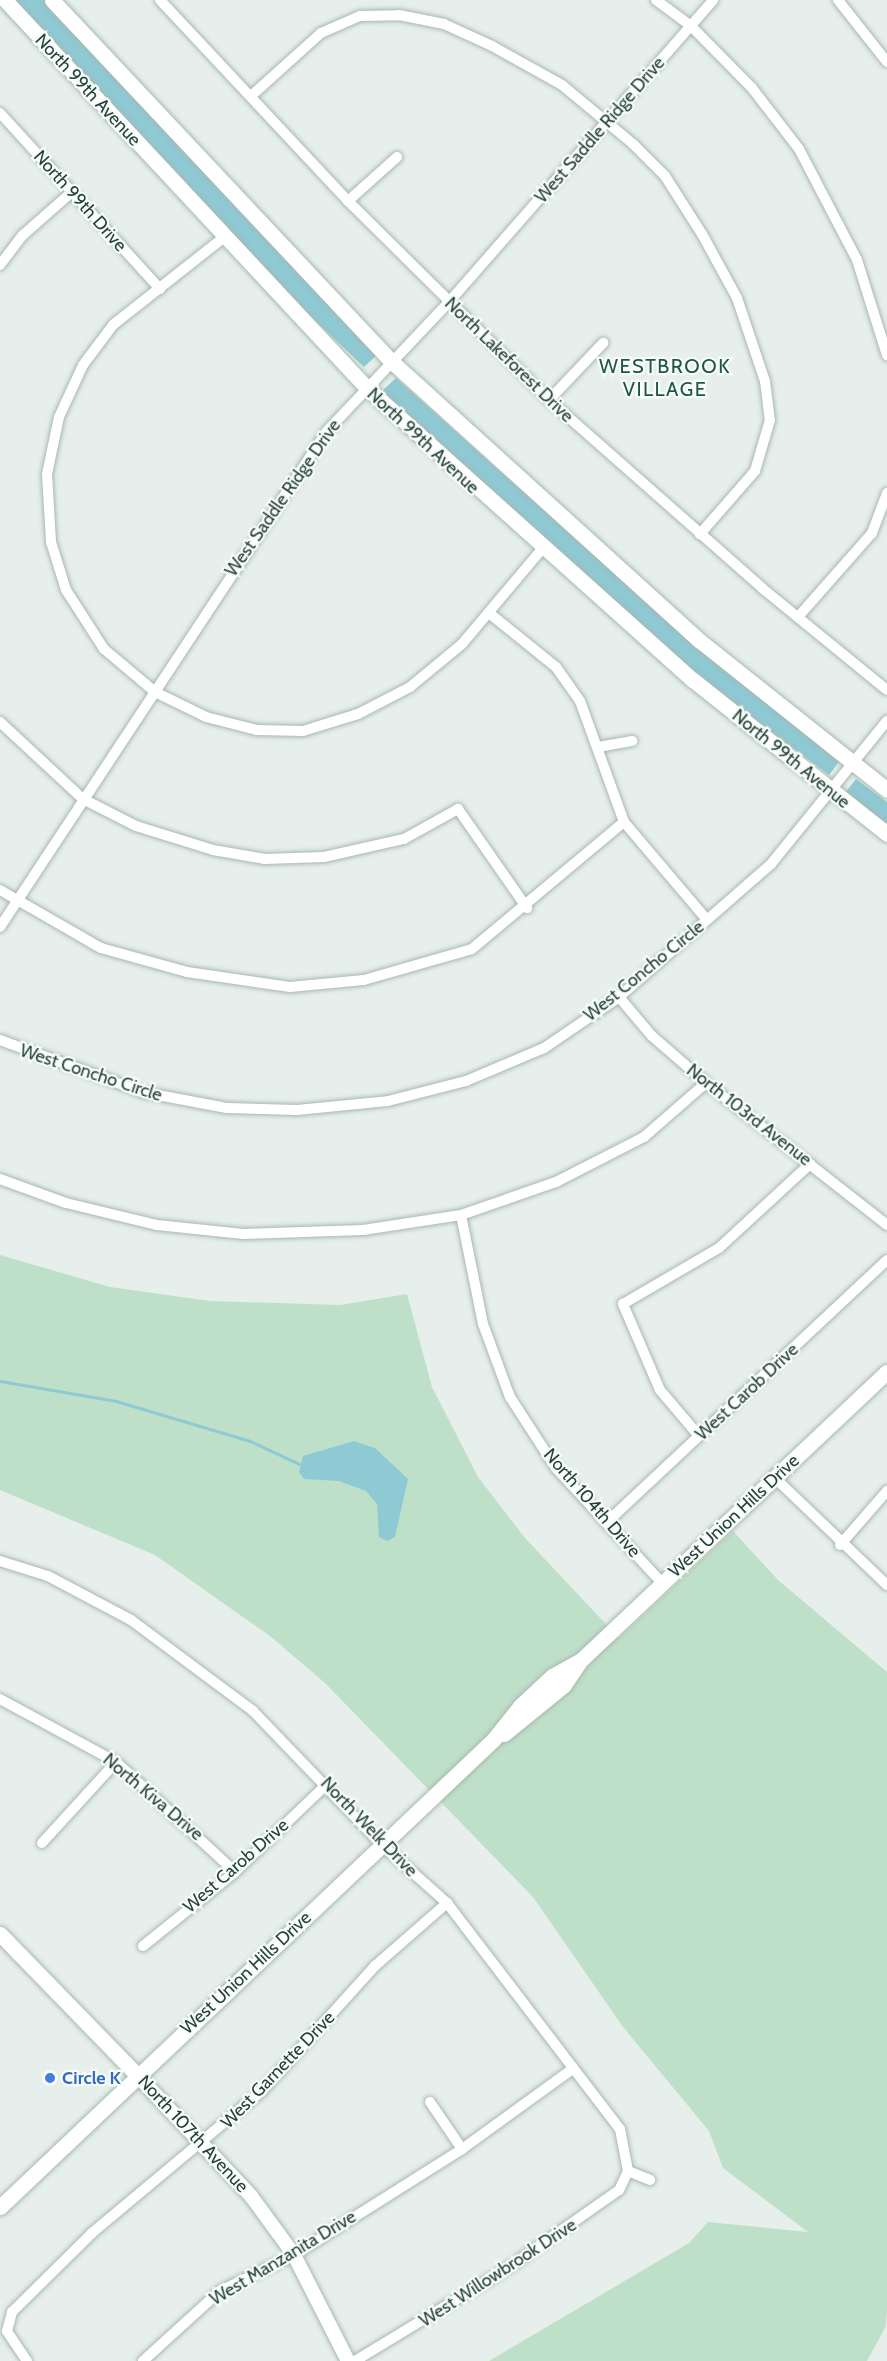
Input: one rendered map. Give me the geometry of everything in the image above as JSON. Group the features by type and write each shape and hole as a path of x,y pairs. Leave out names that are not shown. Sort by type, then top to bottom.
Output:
{"main road":[{"name":"North 99th Avenue","path":"5,0 223,238 366,387 542,549 831,793 887,834"},
{"name":"North 99th Avenue","path":"52,0 391,361 638,588 887,790"},
{"name":"West Union Hills Drive","path":"0,2207 493,1740 552,1676 580,1660 887,1372"},
{"name":"North 107th Avenue","path":"0,1934 137,2075"}],"street":[{"name":"North Lakeforest Drive","path":"160,0 348,201 549,400 700,534 887,690"},
{"path":"656,0 691,26 752,88 799,150 857,260 887,355"},
{"name":"West Saddle Ridge Drive","path":"0,927 314,449 366,387 449,302 607,124 713,0"},
{"path":"838,0 887,62"},
{"path":"251,96 321,33 360,16 399,15 444,24 492,46 562,85 665,176 702,234 737,298 765,381 770,420 755,471 700,534"},
{"name":"North 99th Drive","path":"0,113 160,289"},
{"path":"348,201 397,157"},
{"path":"0,265 23,235 72,192"},
{"path":"223,238 113,325 82,365 58,417 45,508 66,590 104,649 155,692 206,717 257,730 303,731 358,714 410,687 462,644 542,549"},
{"path":"549,400 603,343"},
{"path":"798,617 872,533 887,493"},
{"path":"489,613 556,667 580,701 624,822 707,920"},
{"name":"West Concho Circle","path":"0,1040 142,1092 227,1108 297,1110 388,1101 466,1082 544,1048 619,997 784,850 887,721"},
{"path":"0,722 83,799 177,841 265,859 324,857 404,838 458,809 527,908"},
{"path":"598,747 632,741"},
{"path":"0,890 16,902 101,948 187,972 290,987 364,980 472,949 527,908 624,822"},
{"name":"North 103rd Avenue","path":"619,997 652,1036 706,1083 887,1226"},
{"path":"0,1179 66,1203 157,1225 244,1234 363,1230 461,1215 556,1182 644,1137 706,1083"},
{"path":"699,1436 660,1390 623,1304 719,1248 810,1164"},
{"name":"North 104th Drive","path":"461,1215 483,1324 510,1397 556,1468 662,1583"},
{"name":"West Carob Drive","path":"606,1523 887,1260"},
{"path":"775,1478 840,1545 887,1585"},
{"path":"840,1545 887,1491"},
{"name":"North Welk Drive","path":"0,1561 48,1576 131,1620 187,1658 253,1711 327,1784 382,1845 447,1903 572,2070 620,2129 628,2171"},
{"name":"North Kiva Drive","path":"0,1699 116,1762 235,1872"},
{"path":"42,1843 116,1762"},
{"name":"West Carob Drive","path":"143,1946 235,1872 327,1784"},
{"name":"West Garnette Drive","path":"27,2361 7,2331 5,2321 12,2312 92,2233 204,2145 262,2091 375,1966 447,1903"},
{"name":"West Manzanita Drive","path":"143,2361 220,2292 294,2255 462,2149 572,2070"},
{"name":"North 107th Avenue","path":"137,2075 204,2145 294,2255 348,2361"},
{"path":"430,2102 462,2149"},
{"path":"628,2171 650,2180"},
{"name":"West Willowbrook Drive","path":"355,2361 600,2206 619,2190 628,2171"}],"green space":[{"path":"0,1255 110,1287 210,1301 340,1305 407,1294 432,1387 478,1477 525,1538 619,1638 733,1531 778,1580 887,1672 887,2308 886,2326 867,2361 489,2361 689,2243 708,2222 808,2232 723,2168 709,2131 623,2027 533,1897 325,1683 270,1636 155,1555 0,1490"}],"water":[{"path":"15,0 45,0 377,355 364,367 289,296"},
{"path":"396,378 627,585 839,762 829,775 696,675 440,446 382,391"},
{"path":"856,779 887,802 887,823 845,793"},
{"path":"354,1441 375,1448 408,1479 395,1537 387,1541 379,1537 377,1504 366,1491 339,1481 304,1479 299,1472 303,1456"}],"waterway":[{"path":"0,1381 116,1401 250,1441 299,1464"}],"place":[{"name":"Circle K","path":"50,2078"}],"district":[{"name":"WESTBROOK VILLAGE","path":"665,378"}]}
